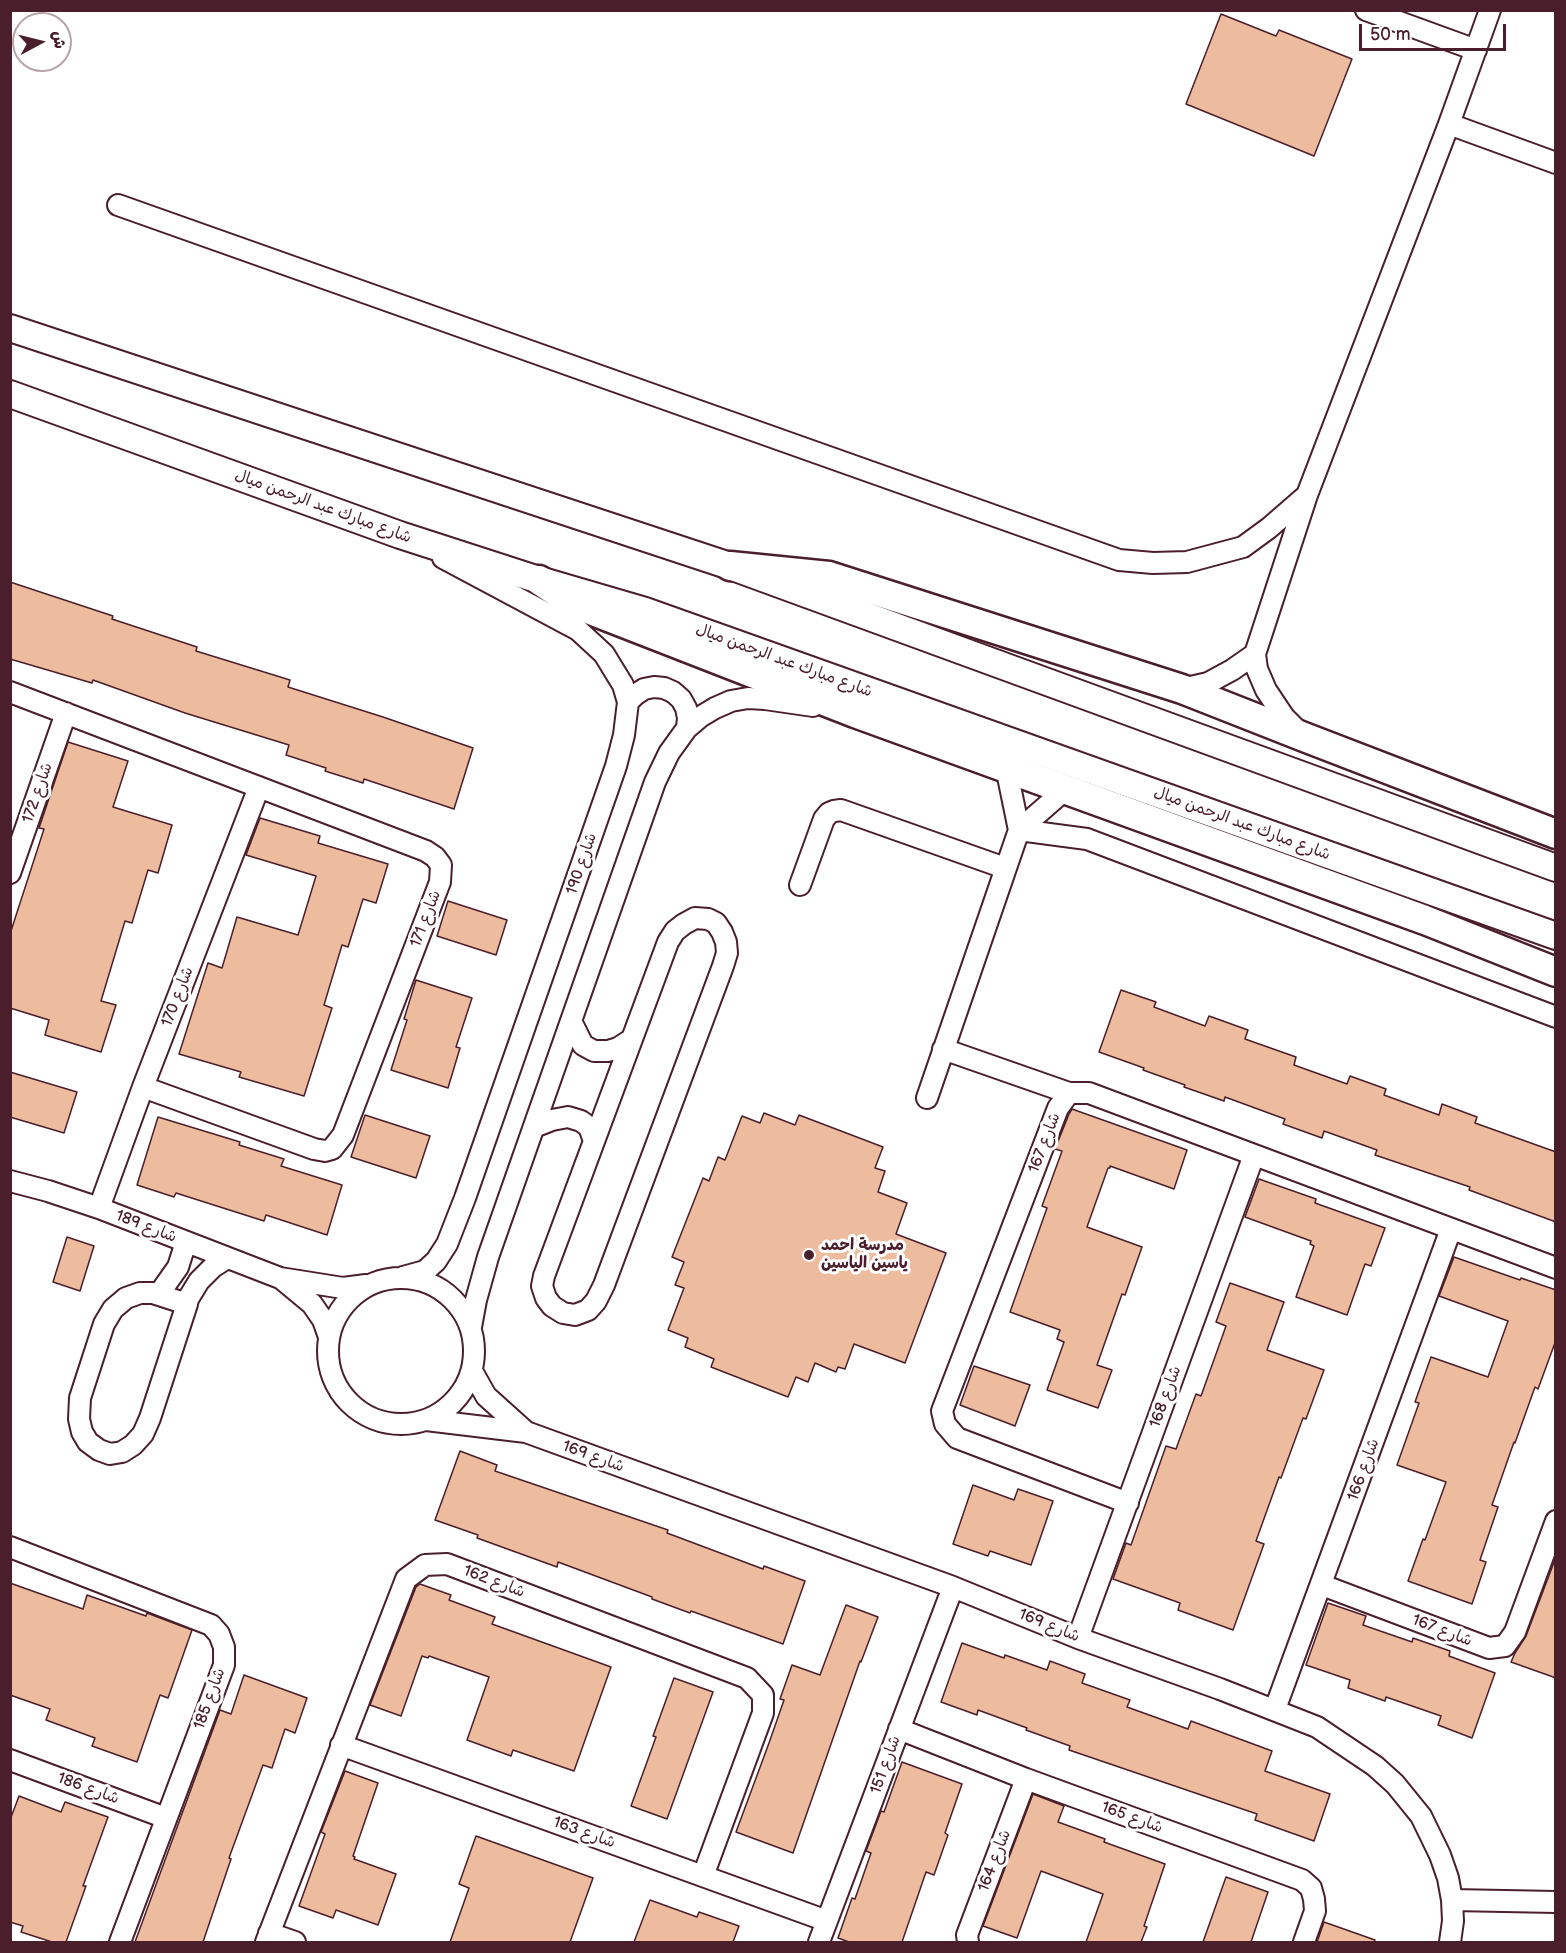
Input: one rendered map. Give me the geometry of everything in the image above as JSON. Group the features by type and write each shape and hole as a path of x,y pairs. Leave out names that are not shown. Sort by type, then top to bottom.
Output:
{"highway":[{"path":"730,566 830,576 1182,689 1556,834"},
{"path":"540,580 575,604 855,713 1425,920 1556,972"}],"main road":[{"path":"10,328 730,566 1556,868"},
{"name":"شارع مبارك عبد الرحمن ميال","path":"10,394 400,535 645,611 1556,936"}],"street":[{"path":"1366,10 1420,20 1476,50"},
{"path":"1304,737 1284,717 1266,690 1257,669 1255,654 1307,495 1449,124 1490,10"},
{"path":"1449,124 1556,163"},
{"path":"118,205 1119,560 1153,563 1187,562 1243,547 1307,495"},
{"name":"شارع 190","path":"400,535 578,630 604,654 623,685 628,702 624,735 616,766 465,1198 447,1244 436,1261 425,1271 403,1277"},
{"path":"1182,689 1208,683 1255,654"},
{"path":"628,702 644,689 664,688 681,699 686,708 687,728"},
{"name":"شارع 171","path":"10,692 426,851 441,865 440,882 343,1135 332,1149 325,1151 314,1149 143,1087"},
{"path":"471,1328 460,1308 445,1291 425,1281 403,1277 385,1278 369,1284 350,1297 336,1316 328,1337 328,1359 334,1381 345,1400 363,1414 383,1422 405,1425 426,1420 447,1409 462,1392 472,1371 474,1349 471,1328 488,1257 655,782 669,753 687,728 715,708 731,701 748,698 855,713"},
{"name":"شارع 172","path":"10,873 66,713"},
{"path":"1006,768 1019,830"},
{"name":"شارع 170","path":"99,1208 143,1087 259,787"},
{"path":"927,1098 1019,830 1066,789"},
{"path":"800,885 824,819 828,813 841,810 1005,868"},
{"path":"1019,830 1088,838 1556,1017"},
{"path":"695,918 708,919 716,923 726,942 727,953 723,966 604,1285 596,1301 588,1310 575,1315 563,1313 552,1306 542,1286 594,1141 668,942 675,931 695,918"},
{"path":"572,1021 583,1045 594,1052 618,1048 632,1039"},
{"path":"944,1049 1069,1093"},
{"name":"شارع 167","path":"1128,1503 957,1438 945,1424 942,1411 1058,1108 1069,1093 1089,1093 1556,1269"},
{"path":"534,1127 552,1120 574,1119 589,1127 594,1141"},
{"name":"شارع 168","path":"1078,1638 1254,1155"},
{"name":"شارع 189","path":"10,1181 99,1208 280,1278 343,1288 369,1284"},
{"name":"شارع 166","path":"1275,1709 1451,1229"},
{"path":"159,1294 177,1267 186,1242"},
{"path":"187,1304 159,1294 140,1293 126,1298 113,1310 104,1324 80,1398 79,1419 82,1432 88,1442 99,1450 110,1454 122,1452 133,1445 142,1434 150,1418 187,1304 199,1281 227,1257"},
{"name":"شارع 189","path":"280,1278 312,1304 322,1320 328,1337"},
{"name":"شارع 169","path":"472,1371 486,1396 526,1432"},
{"name":"شارع 169","path":"426,1420 526,1432 953,1587 1078,1638 1275,1709 1317,1727 1375,1766 1395,1784 1421,1816 1432,1835 1445,1870 1452,1900 1453,1921 1450,1942"},
{"name":"شارع 167","path":"1322,1585 1488,1648 1504,1646 1515,1632 1556,1521"},
{"name":"شارع 185","path":"10,1547 211,1625 219,1634 224,1647 224,1665 120,1942"},
{"name":"شارع 162","path":"268,1938 406,1579 425,1565 447,1564 747,1678 763,1695 763,1713 703,1876"},
{"name":"شارع 151","path":"819,1942 953,1587"},
{"name":"شارع 165","path":"899,1729 1026,1779 1302,1880 1311,1888 1315,1911 1304,1942"},
{"name":"شارع 163","path":"341,1744 827,1921"},
{"name":"شارع 186","path":"10,1761 166,1818"},
{"name":"شارع 164","path":"968,1942 967,1935 1026,1779"},
{"path":"1452,1900 1556,1902"},
{"path":"268,1938 295,1942"}],"building":[{"path":"1221,14 1276,36 1279,30 1352,59 1314,156 1186,104"},
{"path":"10,582 197,647 196,651 290,680 288,687 473,748 454,809 364,779 363,783 325,771 326,768 286,755 289,745 185,713 93,680 92,683 10,659"},
{"path":"68,742 128,761 113,807 172,825 158,873 148,870 132,923 125,921 101,1001 116,1005 101,1052 45,1035 49,1020 10,1008 10,934 44,829 39,828"},
{"path":"260,818 320,836 318,843 388,864 376,903 363,899 348,947 342,945 324,1005 332,1008 304,1096 239,1077 241,1072 179,1054 208,963 222,968 237,917 298,935 316,876 246,855"},
{"path":"448,901 507,920 496,955 437,936"},
{"path":"416,980 472,998 456,1047 460,1048 448,1088 391,1070 407,1020 404,1019"},
{"path":"1121,990 1156,1002 1154,1007 1205,1026 1209,1016 1248,1030 1245,1039 1296,1057 1294,1065 1347,1084 1350,1076 1386,1089 1384,1095 1439,1115 1442,1104 1477,1117 1475,1123 1556,1152 1556,1222 1469,1190 1470,1187 1375,1155 1377,1150 1324,1131 1322,1138 1283,1124 1285,1119 1225,1097 1224,1101 1184,1087 1185,1085 1143,1070 1144,1068 1099,1052"},
{"path":"10,1072 77,1092 64,1133 10,1117"},
{"path":"1072,1109 1187,1150 1174,1189 1110,1166 1087,1227 1142,1247 1125,1295 1122,1294 1097,1365 1112,1370 1098,1408 1047,1390 1064,1342 1057,1339 1060,1330 1010,1312 1047,1208 1042,1206 1062,1151 1055,1149"},
{"name":"مدرسة احمد ياسين الياسين","path":"764,1113 795,1125 799,1115 883,1147 875,1168 885,1171 878,1192 907,1203 896,1234 946,1253 905,1363 854,1344 845,1369 838,1367 836,1372 815,1363 808,1382 796,1377 788,1397 711,1367 714,1359 685,1347 688,1338 668,1330 684,1288 675,1285 684,1262 672,1257 703,1178 709,1181 718,1157 725,1160 742,1116 760,1123"},
{"path":"365,1115 430,1136 416,1178 351,1157"},
{"path":"158,1117 240,1142 239,1145 284,1159 281,1166 342,1185 327,1235 266,1215 264,1221 176,1193 174,1197 137,1185"},
{"path":"1259,1179 1316,1199 1315,1203 1385,1228 1371,1266 1365,1264 1347,1315 1296,1297 1314,1246 1310,1244 1311,1241 1245,1217"},
{"path":"67,1237 94,1246 80,1291 53,1282"},
{"path":"1454,1257 1556,1290 1556,1340 1538,1389 1535,1387 1492,1505 1498,1507 1480,1560 1486,1562 1472,1604 1408,1581 1446,1482 1397,1465 1419,1403 1415,1402 1431,1357 1488,1377 1508,1321 1439,1296"},
{"path":"1230,1283 1284,1302 1267,1350 1324,1370 1306,1419 1303,1418 1281,1478 1279,1477 1256,1541 1264,1544 1233,1630 1178,1610 1180,1603 1113,1579 1126,1543 1131,1545 1166,1446 1176,1449 1196,1394 1201,1396 1226,1326 1216,1322"},
{"path":"974,1366 1030,1385 1015,1426 960,1405"},
{"path":"460,1451 497,1465 495,1471 668,1530 667,1533 763,1569 764,1566 805,1581 783,1644 691,1611 690,1613 558,1562 557,1567 435,1520"},
{"path":"973,1485 1014,1500 1018,1489 1053,1501 1031,1565 990,1551 988,1556 953,1544"},
{"path":"1556,1557 1556,1678 1511,1662 1526,1636"},
{"path":"10,1583 83,1609 87,1595 146,1616 147,1613 192,1630 168,1698 160,1695 137,1762 92,1746 95,1738 46,1720 50,1709 10,1695"},
{"path":"420,1584 451,1595 449,1600 495,1617 492,1624 611,1667 574,1771 513,1750 511,1756 467,1740 489,1677 429,1656 428,1658 422,1656 401,1716 370,1705 416,1587"},
{"path":"1328,1603 1366,1616 1363,1625 1412,1642 1413,1638 1450,1651 1449,1656 1495,1673 1472,1738 1438,1725 1441,1716 1386,1697 1385,1701 1348,1688 1350,1680 1306,1665"},
{"path":"846,1605 878,1617 860,1661 793,1853 736,1832 784,1700 780,1699 792,1665 820,1675"},
{"path":"962,1643 1047,1670 1050,1661 1085,1674 1082,1683 1130,1700 1127,1707 1188,1729 1191,1721 1272,1751 1265,1771 1330,1794 1314,1841 1255,1820 1257,1814 1069,1750 1070,1746 1026,1730 1027,1728 978,1710 977,1715 941,1702"},
{"path":"244,1675 307,1698 295,1733 285,1729 272,1768 263,1765 229,1858 231,1859 203,1942 135,1942 220,1710 231,1714"},
{"path":"674,1678 713,1692 667,1819 631,1806"},
{"path":"902,1762 962,1784 945,1833 948,1835 934,1875 926,1872 902,1942 849,1942 838,1938 871,1853 866,1851 881,1811 884,1812"},
{"path":"345,1771 378,1783 353,1856 354,1859 396,1874 378,1925 336,1910 333,1918 299,1906 325,1834 321,1832"},
{"path":"1033,1794 1064,1806 1058,1822 1105,1839 1104,1842 1165,1864 1144,1926 1147,1927 1141,1942 1086,1942 1103,1894 1041,1871 1017,1938 983,1926"},
{"path":"19,1796 61,1812 65,1802 108,1817 66,1942 52,1942 21,1932 23,1926 10,1922 10,1820"},
{"path":"476,1836 593,1878 570,1942 450,1942 469,1888 459,1884"},
{"path":"1226,1877 1268,1892 1251,1942 1203,1942"},
{"path":"650,1900 697,1917 699,1912 739,1926 733,1942 634,1942"},
{"path":"1324,1922 1375,1940 1374,1942 1317,1942"}],"place":[{"name":"مدرسة احمد ياسين الياسين","path":"809,1255"}]}
